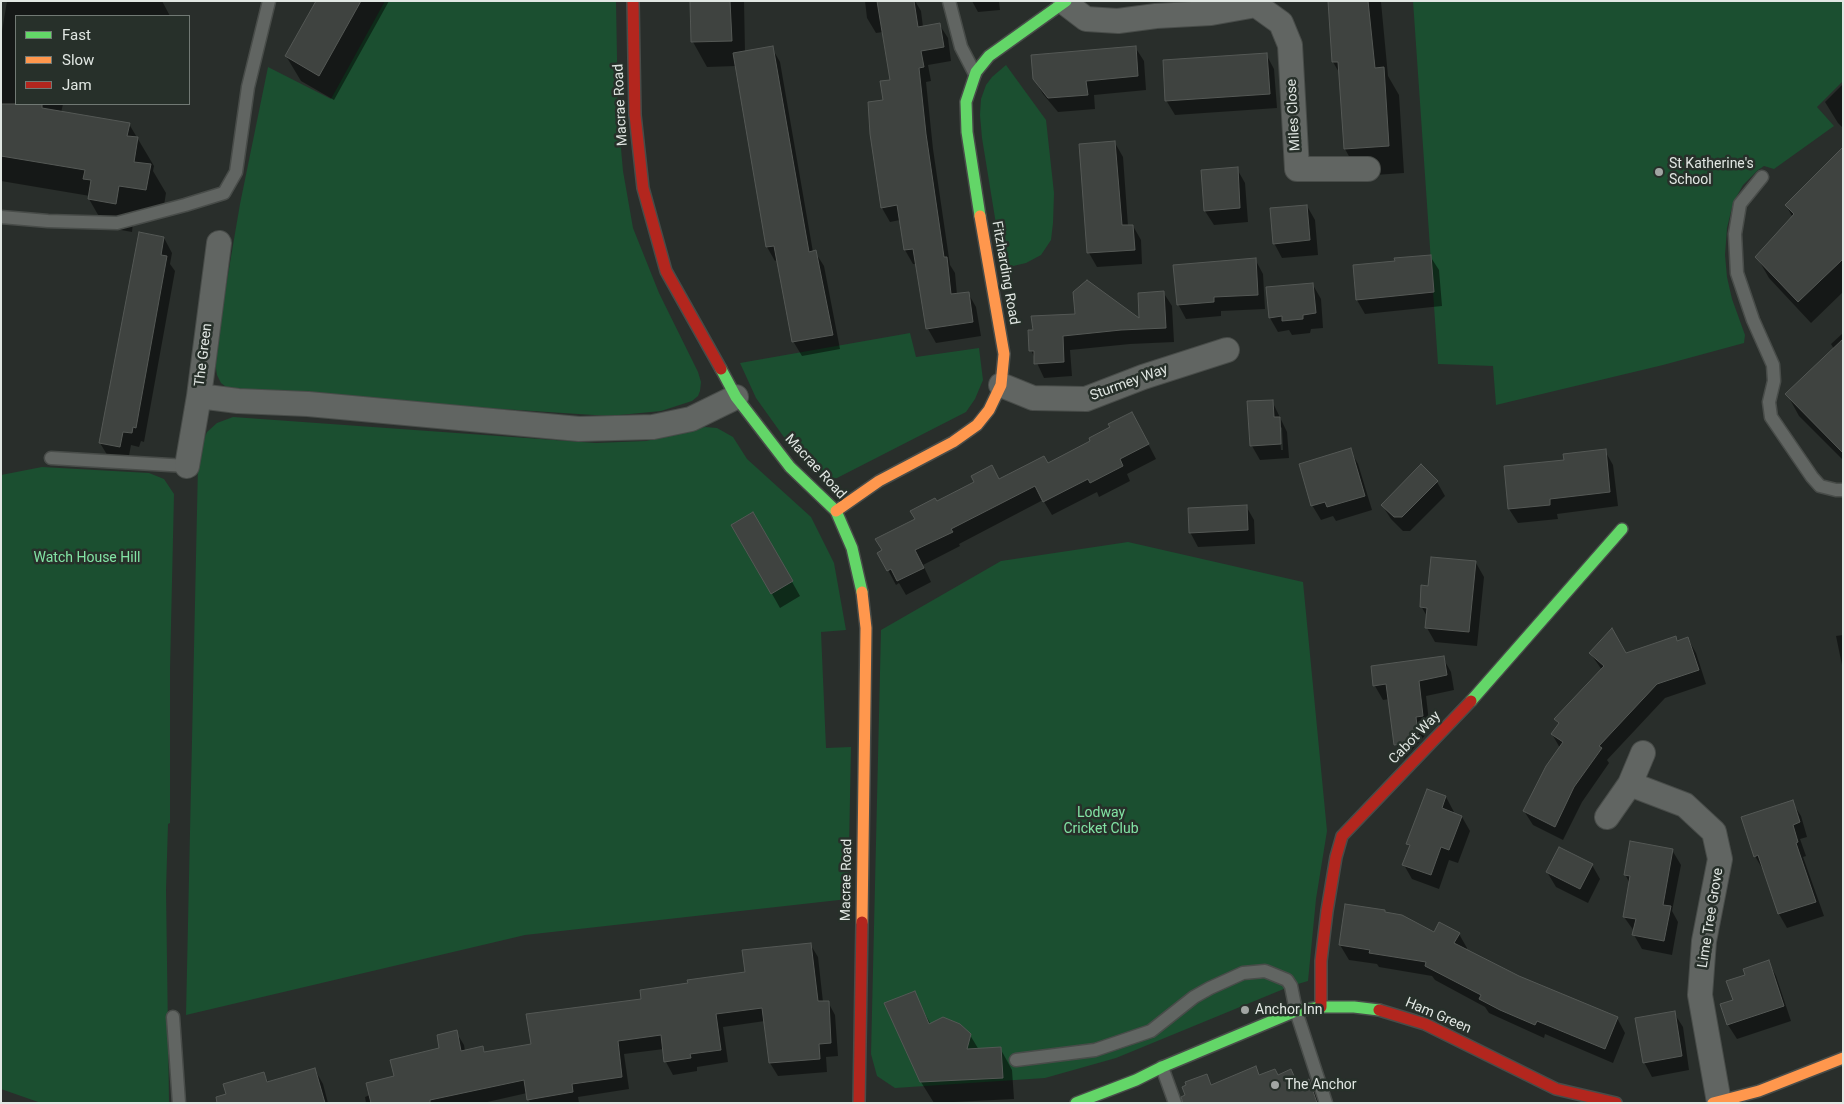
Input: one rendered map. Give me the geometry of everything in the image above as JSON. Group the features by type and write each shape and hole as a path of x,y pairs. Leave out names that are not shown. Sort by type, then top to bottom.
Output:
{"street":[{"name":"Macrae Road","path":"633,1 635,115 643,188 666,270 736,396 790,466 836,511 854,557 862,590 866,628 859,1103"},
{"name":"Fitzharding Road","path":"836,511 879,482 953,442 977,426 989,410 1001,386 1004,354 988,268 967,132 966,102 975,74 989,56 1066,2"},
{"name":"Miles Close","path":"1066,2 1086,19 1118,22 1156,16 1211,13 1257,3 1281,23 1290,45 1297,169 1368,169"},
{"name":"The Green","path":"187,466 199,396 219,244"},
{"name":"Sturmey Way","path":"1001,386 1033,398 1086,399 1143,377 1227,350"},
{"path":"199,396 238,401 308,404 579,429 653,427 691,419 736,396"},
{"name":"Cabot Way","path":"1320,1007 1327,911 1336,857 1342,836 1460,713 1622,528"},
{"path":"1606,817 1630,784 1643,753"},
{"name":"Lime Tree Grove","path":"1630,784 1686,805 1714,832 1720,859 1704,941 1700,995 1719,1102"},
{"name":"Ham Green","path":"1076,1103 1136,1080 1162,1067 1296,1011 1320,1007 1354,1007 1386,1011 1425,1024 1556,1089 1616,1103"},
{"path":"1713,1103 1759,1091 1843,1058"}],"lane":[{"path":"1,217 48,221 117,223 224,193 236,172 248,87 269,1"},
{"path":"948,1 961,47 975,74"},
{"path":"1762,177 1740,204 1736,234 1737,273 1753,320 1773,365 1774,381 1769,402 1771,417 1820,486 1843,490"},
{"path":"51,458 187,466"},
{"path":"1016,1060 1095,1050 1151,1031 1194,997 1243,973 1265,971 1287,980 1291,986 1296,1011 1326,1103"},
{"path":"173,1017 179,1103"},
{"path":"1162,1067 1175,1103"}],"green space":[{"path":"385,1 616,1 618,115 623,171 633,228 659,293 698,372 701,382 700,391 698,396 692,401 661,411 609,416 243,392 230,390 221,383 217,375 215,362 216,345 240,204 268,67 331,99"},
{"name":"St Katherine's School","path":"1413,1 1843,1 1843,81 1817,107 1834,126 1774,169 1764,166 1758,170 1743,185 1733,203 1727,228 1725,255 1727,277 1732,299 1745,335 1744,343 1663,365 1496,405 1493,366 1438,364"},
{"path":"1006,65 1046,120 1054,193 1051,240 1041,255 1026,263 1009,267 1002,261 980,115 981,99 986,85"},
{"path":"910,333 916,357 979,348 983,380 975,399 966,412 837,478 829,479 819,473 791,447 756,398 740,363"},
{"path":"233,417 596,443 646,441 705,427 717,428 733,437 747,459 811,517 834,563 846,630 821,632 826,748 851,747 848,899 525,935 186,1015 198,465 201,446 207,432 217,423"},
{"name":"Watch House Hill","path":"42,467 149,473 164,479 174,494 170,669 170,823 168,824 166,890 169,1103 41,1103 1,1089 1,475"},
{"name":"Lodway Cricket Club","path":"1128,542 1303,582 1327,831 1316,899 1308,981 1291,986 1116,1058 1045,1078 895,1088 877,1076 871,1054 881,630 1001,561"}],"building":[{"path":"316,1 361,1 319,76 285,56"},
{"path":"690,1 730,1 732,41 691,42"},
{"path":"877,1 914,1 918,27 940,23 944,47 921,51 924,67 919,68 926,134 944,257 947,257 951,294 969,292 973,322 926,329 913,249 904,250 897,205 881,208 870,134 868,102 883,100 880,81 890,80"},
{"path":"1328,1 1368,1 1375,68 1384,67 1389,146 1344,149 1338,62 1332,62"},
{"path":"773,46 809,252 816,250 833,335 792,342 774,246 766,247 733,53"},
{"path":"1136,46 1138,76 1086,81 1088,95 1048,98 1033,79 1031,55"},
{"path":"1267,53 1270,94 1165,101 1163,60"},
{"path":"1,104 42,105 42,108 130,123 127,136 138,137 134,162 151,164 146,190 119,186 116,204 88,199 91,180 83,179 85,170 1,156"},
{"path":"1115,141 1122,225 1133,225 1135,250 1087,253 1079,144"},
{"path":"1843,147 1843,259 1798,302 1755,257 1794,214 1785,205"},
{"path":"1238,167 1240,208 1204,211 1201,170"},
{"path":"1307,205 1310,240 1273,244 1270,208"},
{"path":"139,232 164,237 161,255 167,256 136,428 133,427 132,433 123,432 120,447 99,443"},
{"path":"1431,255 1434,292 1356,300 1353,265 1395,261 1394,258"},
{"path":"1256,258 1258,295 1214,297 1214,302 1177,305 1173,265"},
{"path":"1087,280 1139,318 1138,293 1164,291 1166,328 1063,336 1064,362 1034,364 1034,351 1029,351 1028,330 1033,330 1031,316 1075,314 1073,292"},
{"path":"1313,283 1316,313 1303,315 1303,319 1282,321 1282,316 1269,318 1266,287"},
{"path":"1843,339 1843,453 1785,394"},
{"path":"1273,400 1274,417 1280,417 1281,444 1250,446 1247,401"},
{"path":"1132,412 1149,444 1120,459 1123,466 1090,483 1088,479 1043,502 1035,486 951,529 953,532 915,550 924,568 897,581 891,569 887,571 877,553 882,550 875,539 915,519 910,511 935,498 937,501 974,482 971,476 992,465 999,479 1044,456 1048,463 1090,441 1089,438 1110,427 1108,424"},
{"path":"1351,448 1365,496 1327,507 1325,502 1311,506 1299,464"},
{"path":"1606,449 1610,492 1550,499 1550,505 1508,509 1504,466 1564,460 1563,454"},
{"path":"1421,464 1438,481 1402,517 1394,517 1381,505"},
{"path":"1247,505 1248,530 1189,533 1188,508"},
{"path":"753,512 793,581 771,594 731,525"},
{"path":"1431,557 1476,561 1469,632 1425,628 1427,608 1420,607 1421,585 1428,586"},
{"path":"1612,628 1626,653 1676,636 1677,641 1688,637 1699,670 1657,684 1599,746 1602,748 1574,787 1555,827 1523,811 1546,766 1563,742 1551,734 1559,723 1554,719 1604,666 1589,653"},
{"path":"1444,656 1447,675 1419,681 1423,716 1416,717 1418,734 1410,743 1394,745 1386,684 1373,686 1371,666"},
{"path":"1427,789 1446,796 1442,808 1462,816 1449,850 1441,847 1431,875 1402,865 1410,845 1406,844"},
{"path":"1793,800 1800,822 1793,825 1798,842 1796,843 1816,902 1778,914 1758,855 1754,857 1741,817"},
{"path":"1630,841 1673,849 1663,905 1671,906 1664,941 1632,935 1636,919 1623,917 1630,876 1624,875"},
{"path":"1559,847 1593,864 1580,889 1546,872"},
{"path":"1345,904 1385,910 1385,912 1402,915 1434,932 1439,922 1460,933 1454,943 1519,976 1618,1017 1605,1049 1537,1021 1535,1025 1500,1010 1479,999 1481,995 1425,966 1426,962 1369,953 1370,950 1339,945"},
{"path":"811,943 818,1001 829,1001 831,1043 819,1044 820,1059 769,1063 762,1008 716,1014 721,1050 690,1054 691,1058 664,1062 661,1035 618,1041 622,1077 572,1084 573,1092 527,1100 524,1080 430,1100 430,1103 371,1103 366,1083 394,1076 390,1060 439,1048 437,1035 457,1030 461,1051 483,1046 484,1052 531,1044 526,1014 641,999 640,990 688,983 687,980 745,972 742,950"},
{"path":"1769,960 1784,1006 1727,1025 1720,1004 1733,1000 1726,981 1745,975 1743,969"},
{"path":"915,991 929,1024 943,1017 960,1024 971,1034 967,1049 1001,1047 1003,1078 920,1082 884,1003"},
{"path":"1675,1011 1682,1056 1643,1063 1635,1018"},
{"name":"The Anchor","path":"1256,1066 1259,1075 1275,1069 1278,1075 1291,1069 1297,1083 1309,1079 1317,1103 1183,1103 1181,1097 1185,1095 1182,1087 1186,1085 1185,1082 1207,1074 1211,1085"},
{"path":"315,1068 325,1103 217,1103 216,1097 226,1094 223,1084 264,1072 267,1082"}],"traffic: fast":[{"path":"980,216 967,132 966,102 976,72 989,56 1066,1"},
{"path":"721,369 736,397 790,467 836,511 852,548 862,592"},
{"path":"1471,701 1622,529"},
{"path":"1076,1103 1136,1080 1162,1067 1296,1011 1321,1007 1354,1007 1379,1010"}],"traffic: slow":[{"path":"836,511 879,481 953,442 977,425 989,410 1001,385 1004,354 980,216"},
{"path":"862,592 866,628 862,922"},
{"path":"1713,1103 1759,1091 1843,1058"}],"traffic: jam":[{"path":"633,1 635,115 643,188 666,271 721,369"},
{"path":"1321,1007 1321,961 1327,911 1336,857 1342,836 1471,701"},
{"path":"859,1103 862,922"},
{"path":"1379,1010 1425,1024 1556,1089 1616,1103"}],"place":[{"name":"St Katherine's School","path":"1659,172"},
{"name":"Anchor Inn","path":"1245,1010"},
{"name":"The Anchor","path":"1275,1085"}]}
